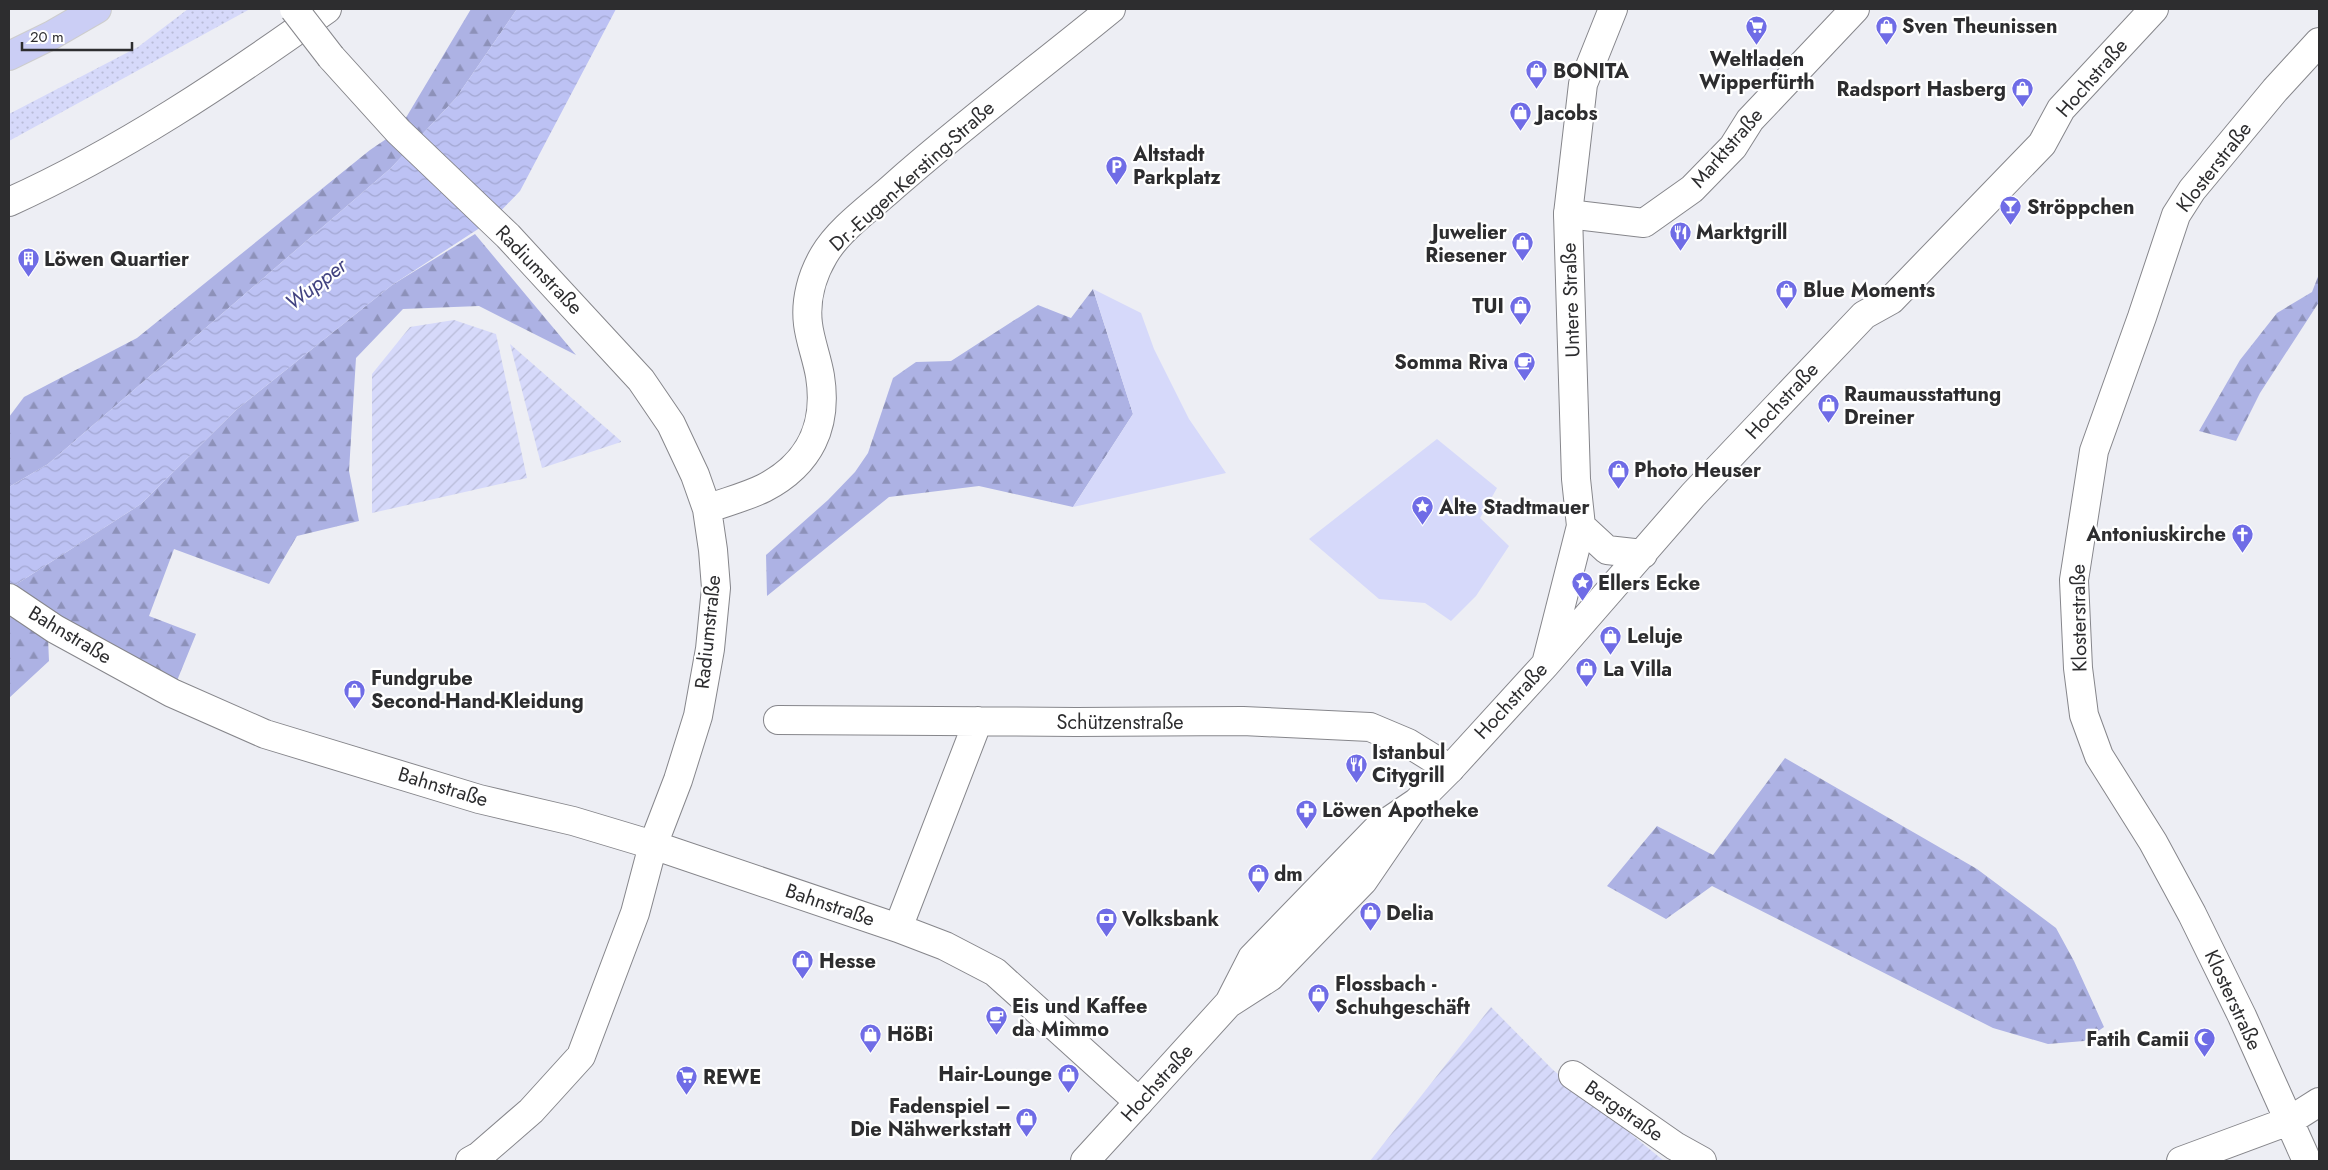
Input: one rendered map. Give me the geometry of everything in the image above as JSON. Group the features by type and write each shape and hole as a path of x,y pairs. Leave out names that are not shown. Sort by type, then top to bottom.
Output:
{"main road":[{"path":"9,56 52,35 97,9"}],"street":[{"name":"Radiumstraße","path":"294,9 331,57 398,131 508,236 641,380 668,418 684,448 707,508 714,550 716,588 710,648 698,716 678,780 653,845 635,913 581,1056 531,1112 480,1156 470,1161"},
{"path":"9,202 63,177 108,153 244,68 327,9"},
{"name":"Dr.-Eugen-Kersting-Straße","path":"707,508 763,488 783,476 799,462 814,439 822,415 820,377 808,323 810,290 817,267 825,252 850,226 948,138 1111,9"},
{"name":"Untere Straße","path":"1581,526 1576,479 1568,214 1584,84 1613,9"},
{"name":"Marktstraße","path":"1568,214 1644,224 1692,189 1732,147 1750,120 1855,9"},
{"name":"Hochstraße","path":"1085,1161 1228,1004 1270,977 1363,881 1417,802 1546,665 1693,495 1864,315 1891,300 2042,144 2061,109 2154,9"},
{"name":"Klosterstraße","path":"2307,1161 2242,1016 2192,914 2153,842 2099,756 2084,715 2078,668 2074,580 2094,451 2142,318 2176,215 2192,190 2275,90 2319,42"},
{"path":"1546,665 1581,526 1607,550 1643,554"},
{"name":"Bahnstraße","path":"9,598 54,629 172,693 265,734 479,798 573,820 653,845 898,928 945,946 995,972 1139,1102"},
{"name":"Schützenstraße","path":"778,720 1243,721 1370,727 1408,743 1450,769"},
{"name":"Bahnstraße","path":"898,928 978,721"},
{"name":"Bergstraße","path":"1573,1075 1675,1146 1702,1161"},
{"path":"2181,1161 2289,1121 2319,1102"}],"shaded area":[{"path":"188,9 250,9 9,141 9,114 138,47"},
{"path":"1093,289 1141,313 1154,349 1189,419 1226,473 1073,507 1133,414"},
{"path":"454,320 496,334 527,478 372,513 372,374 410,327"},
{"path":"510,344 621,441 621,442 542,468"},
{"path":"1437,439 1497,488 1480,518 1509,546 1476,596 1451,621 1425,603 1379,599 1309,539"},
{"path":"1491,1007 1552,1069 1664,1161 1370,1161"}],"green space":[{"path":"471,9 517,9 456,98 391,168 48,464 9,487 9,417 24,397 137,338 370,150 398,131"},
{"path":"475,234 576,355 479,306 403,309 356,358 349,471 359,521 297,536 269,584 174,549 149,616 196,634 172,693 9,589 141,504 236,410 392,285"},
{"path":"2319,274 2319,302 2260,393 2236,441 2199,431 2240,360 2277,313 2312,292"},
{"path":"1093,289 1133,414 1073,507 979,486 889,497 767,596 766,555 828,500 855,472 868,453 893,378 916,362 951,361 1038,305 1071,318"},
{"path":"9,597 48,638 49,661 9,698"},
{"path":"1785,758 1977,869 2056,928 2074,961 2104,1027 2084,1041 2048,1044 1993,1028 1712,886 1666,919 1607,886 1657,826 1713,855"}],"water":[{"name":"Wupper","path":"517,9 616,9 520,191 492,220 392,285 236,410 141,504 9,589 9,487 48,464 391,168 456,98"}],"place":[{"name":"Sven Theunissen","path":"1886,45"},
{"name":"Weltladen Wipperfürth","path":"1757,46"},
{"name":"BONITA","path":"1537,90"},
{"name":"Radsport Hasberg","path":"2022,108"},
{"name":"Jacobs","path":"1521,132"},
{"name":"Altstadt Parkplatz","path":"1117,185"},
{"name":"Ströppchen","path":"2011,226"},
{"name":"Marktgrill","path":"1680,251"},
{"name":"Juwelier Riesener","path":"1523,262"},
{"name":"Löwen Quartier","path":"28,278"},
{"name":"Blue Moments","path":"1787,309"},
{"name":"TUI","path":"1520,325"},
{"name":"Somma Riva","path":"1524,381"},
{"name":"Raumausstattung Dreiner","path":"1828,424"},
{"name":"Photo Heuser","path":"1618,489"},
{"name":"Alte Stadtmauer","path":"1423,526"},
{"name":"Antoniuskirche","path":"2242,553"},
{"name":"Ellers Ecke","path":"1582,602"},
{"name":"Leluje","path":"1611,655"},
{"name":"La Villa","path":"1587,688"},
{"name":"Fundgrube Second-Hand-Kleidung","path":"355,709"},
{"name":"Istanbul Citygrill","path":"1356,783"},
{"name":"Löwen Apotheke","path":"1306,829"},
{"name":"dm","path":"1258,893"},
{"name":"Delia","path":"1370,932"},
{"name":"Volksbank","path":"1106,938"},
{"name":"Hesse","path":"803,980"},
{"name":"Flossbach - Schuhgeschäft","path":"1319,1014"},
{"name":"Eis und Kaffee da Mimmo","path":"996,1036"},
{"name":"HöBi","path":"871,1053"},
{"name":"Fatih Camii","path":"2205,1058"},
{"name":"Hair-Lounge","path":"1068,1093"},
{"name":"REWE","path":"687,1096"},
{"name":"Fadenspiel – Die Nähwerkstatt","path":"1027,1137"}]}
